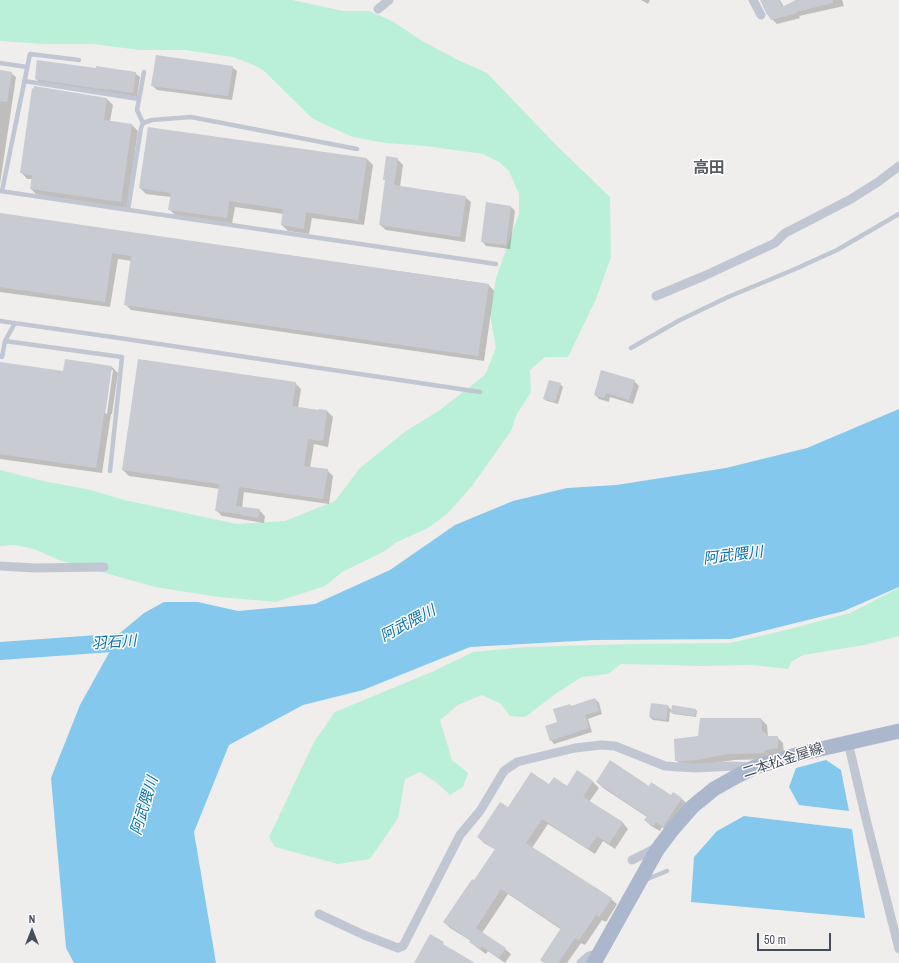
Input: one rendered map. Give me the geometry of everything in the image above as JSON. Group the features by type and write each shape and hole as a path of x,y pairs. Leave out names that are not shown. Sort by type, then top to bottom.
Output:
{"main road":[{"name":"二本松金屋線","path":"597,958 660,846 692,807 714,790 737,776 756,767 803,753 899,731"}],"street":[{"path":"378,9 389,0"},
{"path":"753,0 761,15"},
{"path":"656,296 704,276 775,243 785,233 856,196 899,166"},
{"path":"0,566 35,568 104,567"},
{"path":"848,742 899,949"},
{"path":"319,914 364,935 398,948 403,946 460,835 480,811 504,771 517,762 575,748 600,745 616,746 665,766 696,768 733,766 756,767"},
{"path":"632,860 660,846"},
{"path":"581,963 589,956 597,958"}],"lane":[{"path":"79,60 30,54 1,191 496,264"},
{"path":"0,63 27,67"},
{"path":"128,210 143,123 138,110 144,72"},
{"path":"24,81 139,99"},
{"path":"143,123 152,120 191,117 357,149"},
{"path":"631,348 680,320 837,250 899,214"},
{"path":"0,321 480,392"},
{"path":"0,356 2,357 5,341 15,323"},
{"path":"5,341 122,357 110,471"},
{"path":"638,883 667,871"}],"green space":[{"path":"0,0 292,0 343,11 369,11 392,21 422,41 458,60 487,73 557,146 610,197 611,257 596,299 568,357 545,357 530,370 531,392 517,414 511,431 472,486 448,513 428,528 397,542 383,552 342,572 325,586 276,602 219,597 155,587 59,560 34,549 16,545 0,546 0,470 43,481 91,490 124,500 237,524 285,521 335,501 360,468 406,431 440,410 485,375 496,348 490,314 496,278 519,214 519,194 509,171 499,162 483,154 426,146 386,143 353,137 326,125 312,118 263,70 233,57 185,50 140,50 93,44 45,44 0,41"},
{"path":"899,588 899,636 864,645 803,655 791,662 788,669 753,665 699,666 621,664 608,674 582,677 558,692 525,717 510,716 501,704 482,695 458,705 440,720 452,760 468,773 463,787 450,795 437,783 420,772 405,779 398,818 370,859 338,864 275,847 269,837 314,742 335,712 434,671 473,652 526,647 730,643 850,613"}],"water":[{"name":"阿武隈川","path":"899,409 899,587 844,611 731,639 594,640 470,647 363,690 303,705 229,745 194,832 216,963 74,963 66,948 51,778 80,705 120,633 144,613 164,602 198,602 238,611 315,604 390,570 455,525 513,501 567,488 616,485 726,468 807,448"},
{"path":"826,760 841,770 849,811 799,805 789,787 796,768"},
{"path":"744,816 852,829 865,918 691,902 694,857 717,831"}],"building":[{"path":"760,0 779,0 782,7 796,0 833,0 833,3 771,20"},
{"path":"156,55 233,66 228,96 151,86"},
{"path":"37,60 136,72 133,93 35,79"},
{"path":"0,70 12,72 7,102 0,101"},
{"path":"34,86 107,98 104,120 132,124 121,202 30,189 32,175 20,173 32,88 33,89"},
{"path":"148,127 367,158 358,220 306,212 304,229 281,225 283,209 229,201 227,218 168,210 171,193 139,188"},
{"path":"386,156 398,158 394,185 466,196 460,237 379,225 385,180 383,180"},
{"path":"486,202 511,206 506,245 481,242"},
{"path":"0,213 489,284 478,356 124,305 131,256 112,253 105,302 0,287"},
{"path":"65,359 112,366 96,468 0,454 0,362 63,371"},
{"path":"138,359 296,382 292,406 327,410 323,441 308,439 304,466 328,469 323,499 239,487 236,506 260,509 258,518 241,514 215,511 219,484 122,470"},
{"path":"601,370 635,380 629,400 606,393 604,398 594,395"},
{"path":"549,380 561,383 555,402 543,399"},
{"path":"595,698 599,711 585,715 589,728 550,741 545,726 557,722 553,709 570,704 571,706"},
{"path":"651,703 668,705 666,720 649,717"},
{"path":"672,705 696,709 695,716 671,713"},
{"path":"700,718 761,718 762,731 769,736 778,736 778,748 765,750 764,753 728,754 696,760 675,761 674,739 698,736"},
{"path":"610,760 649,786 651,782 671,795 673,792 682,798 663,827 656,822 653,826 644,820 647,816 596,782"},
{"path":"577,770 593,781 583,797 623,822 609,844 597,836 588,849 542,819 526,843 612,898 599,917 596,915 579,940 575,938 558,963 544,963 540,960 561,928 501,889 476,928 506,948 499,958 482,946 480,949 469,942 470,940 443,922 472,879 474,880 495,849 477,837 500,802 508,807 531,772 549,784 554,777 567,786"},
{"path":"430,934 444,942 443,944 475,963 414,963"}],"waterway":[{"name":"羽石川","path":"0,651 140,641"}],"district":[{"name":"高田","path":"709,169"}]}
